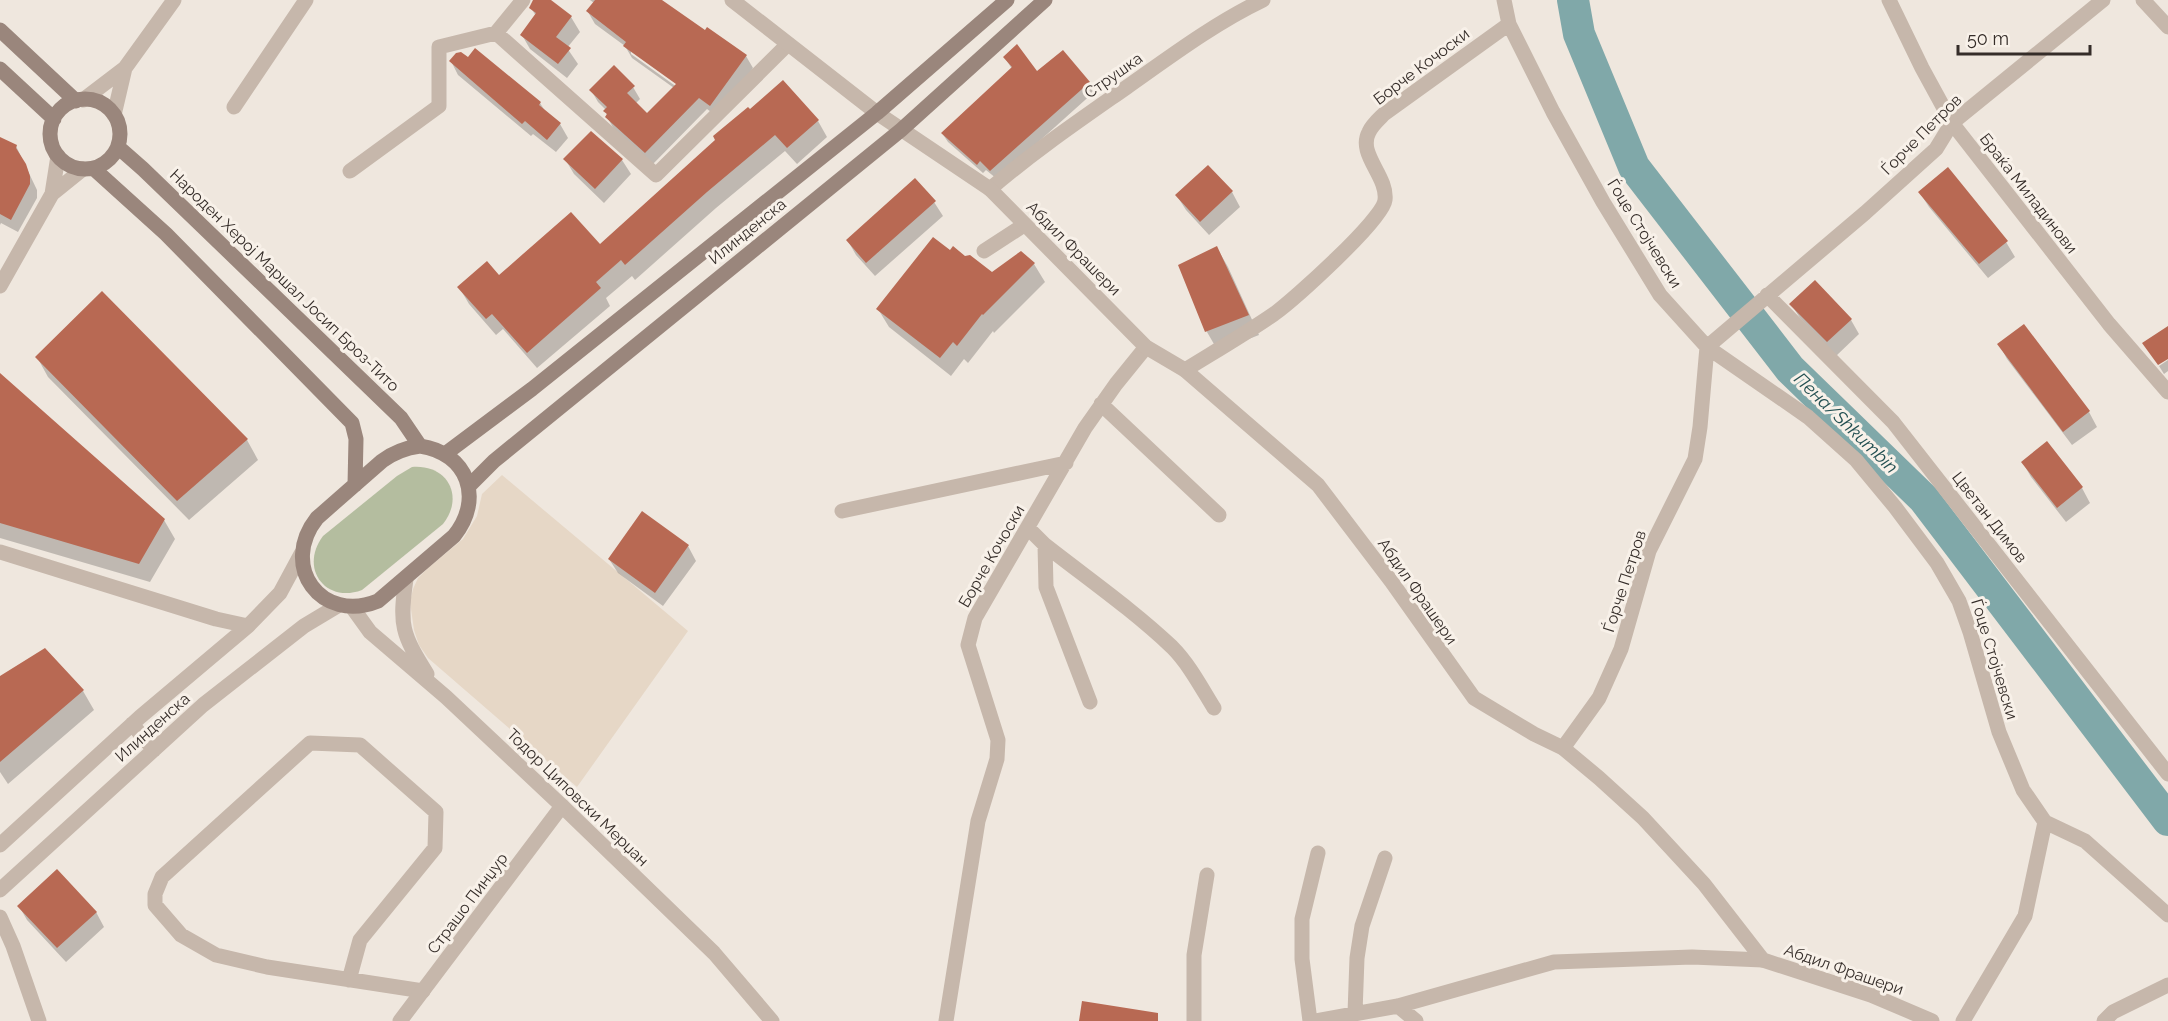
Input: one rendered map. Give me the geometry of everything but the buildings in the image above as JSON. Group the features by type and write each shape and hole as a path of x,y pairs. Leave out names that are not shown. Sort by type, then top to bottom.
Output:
{"main road":[{"name":"Илинденска","path":"445,454 532,389 877,113 1007,0"},
{"name":"Илинденска","path":"346,606 366,606 378,601 406,579 463,525 470,500 469,486 494,461 901,130 1046,0"},
{"path":"0,30 80,100"},
{"path":"0,69 54,119"},
{"path":"88,168 108,161 118,147 119,125 106,106 95,101 80,100 60,111 54,119 51,138 58,156 65,162 88,168 166,234 352,423 356,439 355,485"},
{"name":"Народен Херој Маршал Јосип Броз-Тито","path":"118,147 401,418 420,446"},
{"name":"Илинденска","path":"301,554 309,529 317,518 393,453 420,446"},
{"path":"420,446 445,454 456,463 469,486"},
{"path":"301,554 303,568 316,591 346,606"}],"street":[{"path":"80,100 125,68 174,0"},
{"path":"234,107 306,0"},
{"path":"350,171 439,106 440,47 496,33 523,0"},
{"name":"Абдил Фрашери","path":"732,0 877,113 990,189 1146,347 1185,370 1318,485 1391,581 1474,698 1534,734 1563,748 1643,819 1704,884 1763,960 1871,994 1914,1017 1932,1021"},
{"name":"Струшка","path":"990,189 1027,157 1158,65 1237,13 1263,0"},
{"name":"Ѓоце Стојчевски","path":"1503,0 1509,24 1553,112 1660,295 1707,347 1808,417 1856,460 1937,563 1959,601 1999,732 2023,790 2045,822"},
{"name":"Браќа Миладинови","path":"1889,0 1952,123 2109,324 2168,392"},
{"name":"Ѓорче Петров","path":"1563,748 1599,698 1621,649 1649,551 1695,459 1707,347 1936,149 1952,123 2103,0"},
{"path":"2143,0 2168,27"},
{"name":"Борче Кочоски","path":"1185,370 1275,313 1353,243 1385,202 1383,181 1367,154 1368,133 1384,114 1509,24"},
{"path":"496,33 656,175 788,44"},
{"path":"114,115 125,68"},
{"path":"0,286 52,194 58,156"},
{"path":"52,194 88,168"},
{"path":"984,251 1024,225"},
{"name":"Цветан Димов","path":"1767,295 1893,422 2168,774"},
{"name":"Борче Кочоски","path":"946,1021 978,821 997,759 998,740 968,645 975,618 1085,428 1146,347"},
{"path":"1101,404 1219,515"},
{"path":"842,511 1066,463"},
{"path":"1028,528 1045,545 1173,648 1195,677 1214,708"},
{"path":"1045,545 1046,587 1090,702"},
{"path":"0,552 216,619 248,626"},
{"name":"Илинденска","path":"0,845 132,724 248,626 280,593 301,554"},
{"path":"406,579 402,606 404,631 436,689"},
{"name":"Илинденска","path":"0,890 212,698 304,626 346,606"},
{"name":"Тодор Циповски Мерџан","path":"346,606 370,632 436,689 562,806 714,953 772,1021"},
{"path":"132,724 154,750"},
{"path":"349,980 360,940 435,848 436,812 360,745 310,743 162,877 155,894 155,905 182,935 216,956 267,967 349,980 423,991"},
{"name":"Страшо Пинџур","path":"400,1021 562,806"},
{"path":"1963,1021 2025,916 2045,822 2085,841 2168,915"},
{"path":"1310,1021 1302,959 1302,919 1318,853"},
{"path":"1355,1013 1357,958 1362,926 1385,858"},
{"path":"1194,1021 1194,955 1207,875"},
{"path":"0,917 17,957 39,1021"},
{"path":"1316,1021 1398,1006 1554,962 1692,957 1763,960"},
{"path":"2104,1021 2113,1012 2168,985"},
{"path":"1398,1006 1416,1021"}],"green space":[{"path":"412,467 424,467 435,471 449,484 452,503 443,524 362,590 349,593 327,588 315,571 314,560 316,548 323,536 397,476"}],"shaded area":[{"path":"502,475 688,631 577,787 428,658 419,645 414,630 410,602 418,578 463,539 477,516 482,494"}],"waterway":[{"name":"Пена/Shkumbin","path":"1573,0 1579,34 1634,167 1790,369 1924,499 2168,820"}]}
